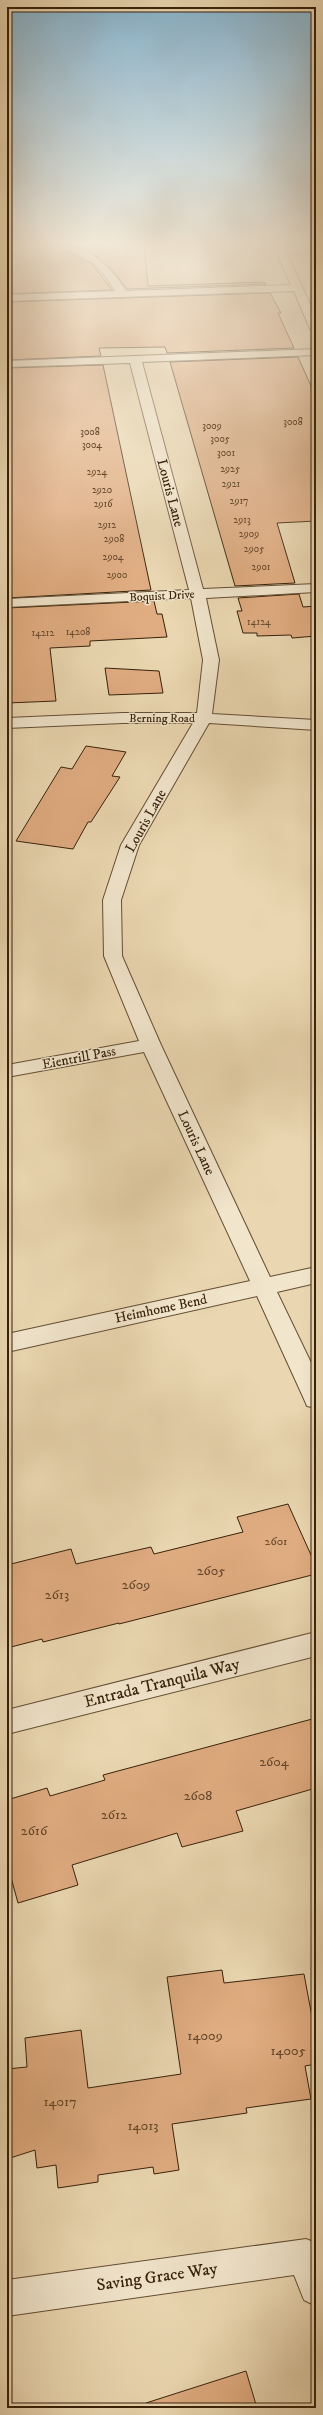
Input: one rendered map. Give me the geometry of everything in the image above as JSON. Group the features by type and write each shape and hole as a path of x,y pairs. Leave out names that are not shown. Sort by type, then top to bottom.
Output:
{"street":[{"path":"7,364 194,357"},
{"name":"Louris Lane","path":"135,359 197,594 211,660 204,718 172,776 130,845 112,900 113,956 151,1045 262,1287 316,1399"},
{"name":"Boquist Drive","path":"7,603 316,588"},
{"name":"Berning Road","path":"7,723 123,718 204,718 316,725"},
{"name":"Eientrill Pass","path":"7,1071 151,1045"},
{"name":"Heimhome Bend","path":"7,1343 316,1275"},
{"name":"Entrada Tranquila Way","path":"7,1722 316,1644"},
{"name":"Saving Grace Way","path":"7,2298 311,2272"}],"building":[{"path":"7,357 85,357 7,360"},
{"path":"298,357 316,397 316,521 277,523 295,583 235,586 170,362"},
{"path":"103,365 151,590 7,598 7,368"},
{"path":"299,594 303,607 316,606 316,636 292,638 291,635 257,636 257,633 243,633 237,611 242,611 238,598"},
{"path":"154,601 157,614 162,614 167,637 90,641 90,646 50,648 56,701 7,703 7,608"},
{"path":"105,668 159,671 163,693 109,695"},
{"path":"86,746 126,752 112,776 120,777 91,822 88,822 73,849 16,841 61,767 72,769"},
{"path":"288,1504 316,1566 316,1574 119,1624 43,1642 42,1639 7,1648 7,1565 71,1549 76,1564 151,1547 154,1554 243,1532 237,1517"},
{"path":"316,1718 316,1788 236,1811 243,1831 182,1847 177,1833 72,1865 78,1885 18,1903 7,1863 7,1800 47,1788 50,1796 105,1780 103,1775"},
{"path":"222,1970 224,1983 304,1974 316,2038 316,2064 305,2066 311,2099 246,2108 247,2113 172,2124 179,2170 154,2174 153,2167 98,2175 98,2182 58,2188 56,2165 37,2168 35,2150 7,2159 7,2069 27,2067 25,2038 81,2030 88,2088 181,2074 167,1977"},
{"path":"246,2371 257,2408 147,2408 146,2403"}]}
